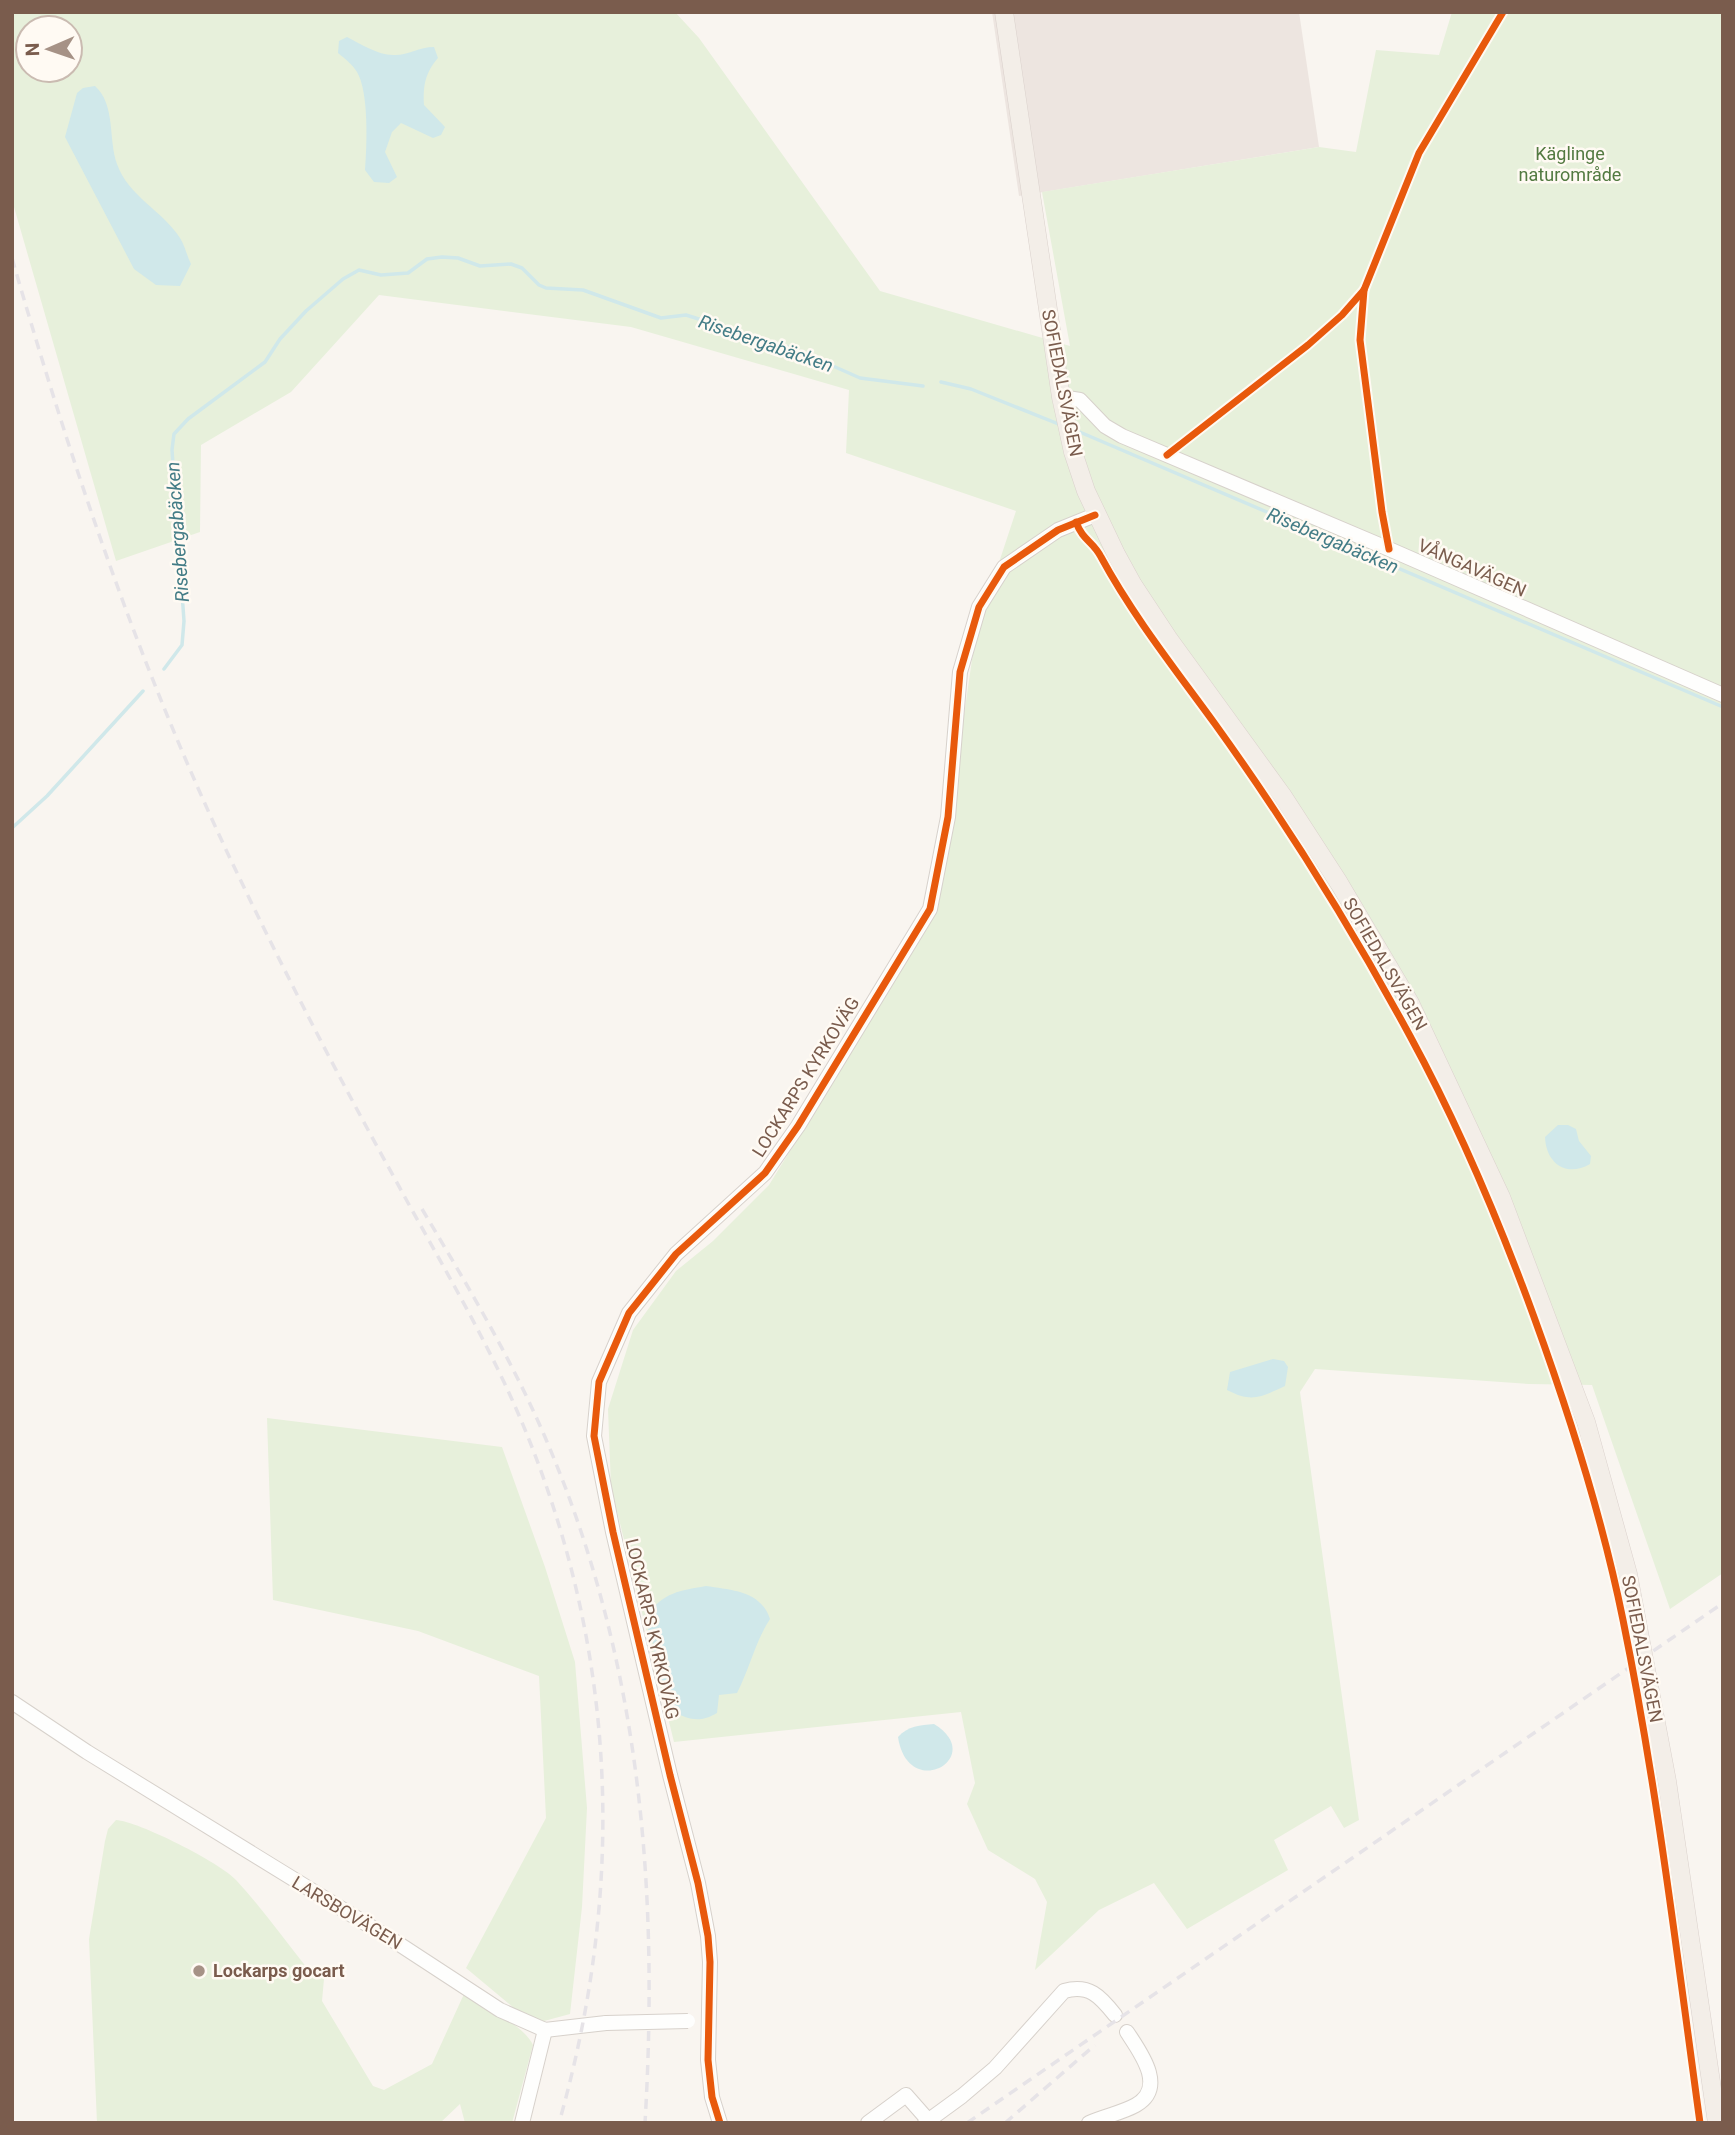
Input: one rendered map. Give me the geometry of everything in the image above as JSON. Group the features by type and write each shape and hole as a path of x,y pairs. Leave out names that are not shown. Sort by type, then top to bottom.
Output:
{"main road":[{"name":"SOFIEDALSVÄGEN","path":"1004,12 1062,401 1072,445 1095,515 1133,585 1282,795 1339,883 1410,1003 1501,1197 1586,1422 1628,1574 1667,1782 1717,2123"}],"street":[{"name":"VÅNGAVÄGEN","path":"1062,401 1080,400 1105,426 1122,436 1402,554 1723,695"},
{"name":"LOCKARPS KYRKOVÄG","path":"720,2123 712,2096 708,2060 708,1936 698,1883 613,1532 594,1436 599,1382 629,1313 676,1254 765,1173 798,1126 930,909 948,817 960,672 979,607 1004,567 1058,530 1095,515"},
{"name":"LARSBOVÄGEN","path":"12,1702 87,1752 399,1944 500,2010 545,2029 606,2022 709,2020"},
{"path":"868,2123 906,2095 926,2122 995,2068 1063,1991 1080,1988 1094,1992 1115,2015"},
{"path":"522,2123 545,2029"},
{"path":"1088,2123 1139,2103 1148,2091 1148,2068 1127,2032"}],"shaded area":[{"path":"992,12 1299,12 1319,147 1019,196"}],"green space":[{"name":"Käglinge naturområde","path":"12,12 675,12 699,38 880,291 1070,346 1042,192 1319,147 1356,152 1376,50 1439,55 1452,12 1723,12 1723,1573 1670,1609 1592,1385 1529,1384 1315,1369 1300,1392 1359,1820 1344,1828 1331,1806 1274,1840 1288,1870 1187,1929 1154,1883 1099,1910 1035,1970 1047,1902 1035,1879 988,1850 967,1804 975,1783 961,1712 674,1742 611,1487 608,1409 633,1330 676,1271 713,1241 769,1185 935,915 976,632 1016,511 846,453 849,390 631,327 379,295 291,392 201,445 200,532 116,561 12,200"},
{"path":"267,1418 502,1447 545,1567 575,1662 587,1808 582,1907 570,2014 533,2024 466,1968 546,1818 539,1676 418,1631 273,1600"},
{"name":"Lockarps gocart","path":"116,1820 142,1827 179,1844 236,1880 307,1968 308,1975 319,1975 324,1979 322,2001 373,2086 384,2090 432,2064 464,1994 512,2023 533,2045 512,2123 465,2123 460,2104 440,2123 97,2123 89,1939 105,1841 108,1829"}],"water":[{"path":"347,37 389,55 434,47 438,58 426,80 424,105 445,127 441,135 433,138 401,123 392,132 385,152 397,177 389,183 374,182 365,170 367,134 364,92 357,72 338,53 339,41"},
{"path":"95,86 102,94 109,112 114,154 122,175 137,194 173,228 183,244 191,264 180,286 156,285 134,269 65,137 77,93 83,88"},
{"path":"1558,1125 1568,1125 1576,1129 1579,1141 1591,1156 1590,1164 1573,1169 1553,1161 1545,1137"},
{"path":"1273,1359 1284,1361 1288,1367 1285,1386 1256,1397 1227,1390 1230,1372"},
{"path":"706,1586 753,1597 766,1610 770,1619 737,1693 719,1695 717,1713 694,1719 672,1711 653,1665 654,1646 648,1629 647,1614 660,1601 673,1594"},
{"path":"934,1724 948,1737 953,1749 949,1760 940,1768 928,1771 915,1767 905,1757 898,1737 910,1728"}],"waterway":[{"name":"Risebergabäcken","path":"164,669 182,645 184,621 172,450 174,434 188,419 265,362 280,339 306,311 343,279 359,270 381,275 408,273 427,259 442,257 458,258 480,266 511,264 522,268 539,285 546,288 583,290 661,318 686,315 797,350 860,378 923,386"},
{"name":"Risebergabäcken","path":"941,382 971,389 1061,425"},
{"name":"Risebergabäcken","path":"1075,430 1723,707"},
{"name":"Risebergabäcken","path":"12,828 47,796 143,691"}],"railway":[{"path":"12,258 85,495 112,572 204,802 315,1029 499,1371 528,1437 558,1522 580,1606 595,1691 602,1777 602,1863 595,1949 580,2036 559,2123"},
{"path":"422,1209 487,1321 532,1408 577,1520 603,1604 622,1688 636,1774 645,1860 649,1946 645,2123"},
{"path":"967,2123 1723,1603"},
{"path":"1005,2123 1095,2045"}],"cycle path":[{"path":"1167,455 1308,345 1342,315 1364,290 1419,153 1503,12"},
{"path":"1364,290 1360,340 1389,549"},
{"path":"720,2123 712,2097 708,2060 708,1936 698,1883 613,1532 594,1436 599,1382 629,1313 676,1254 765,1173 798,1126 930,909 948,817 960,672 979,607 1004,567 1058,530 1095,515"},
{"path":"1076,522 1170,663 1268,800 1341,916 1428,1070 1462,1139 1507,1245 1572,1429 1615,1581 1656,1808 1700,2123"}],"place":[{"name":"Lockarps gocart","path":"199,1971"}]}
